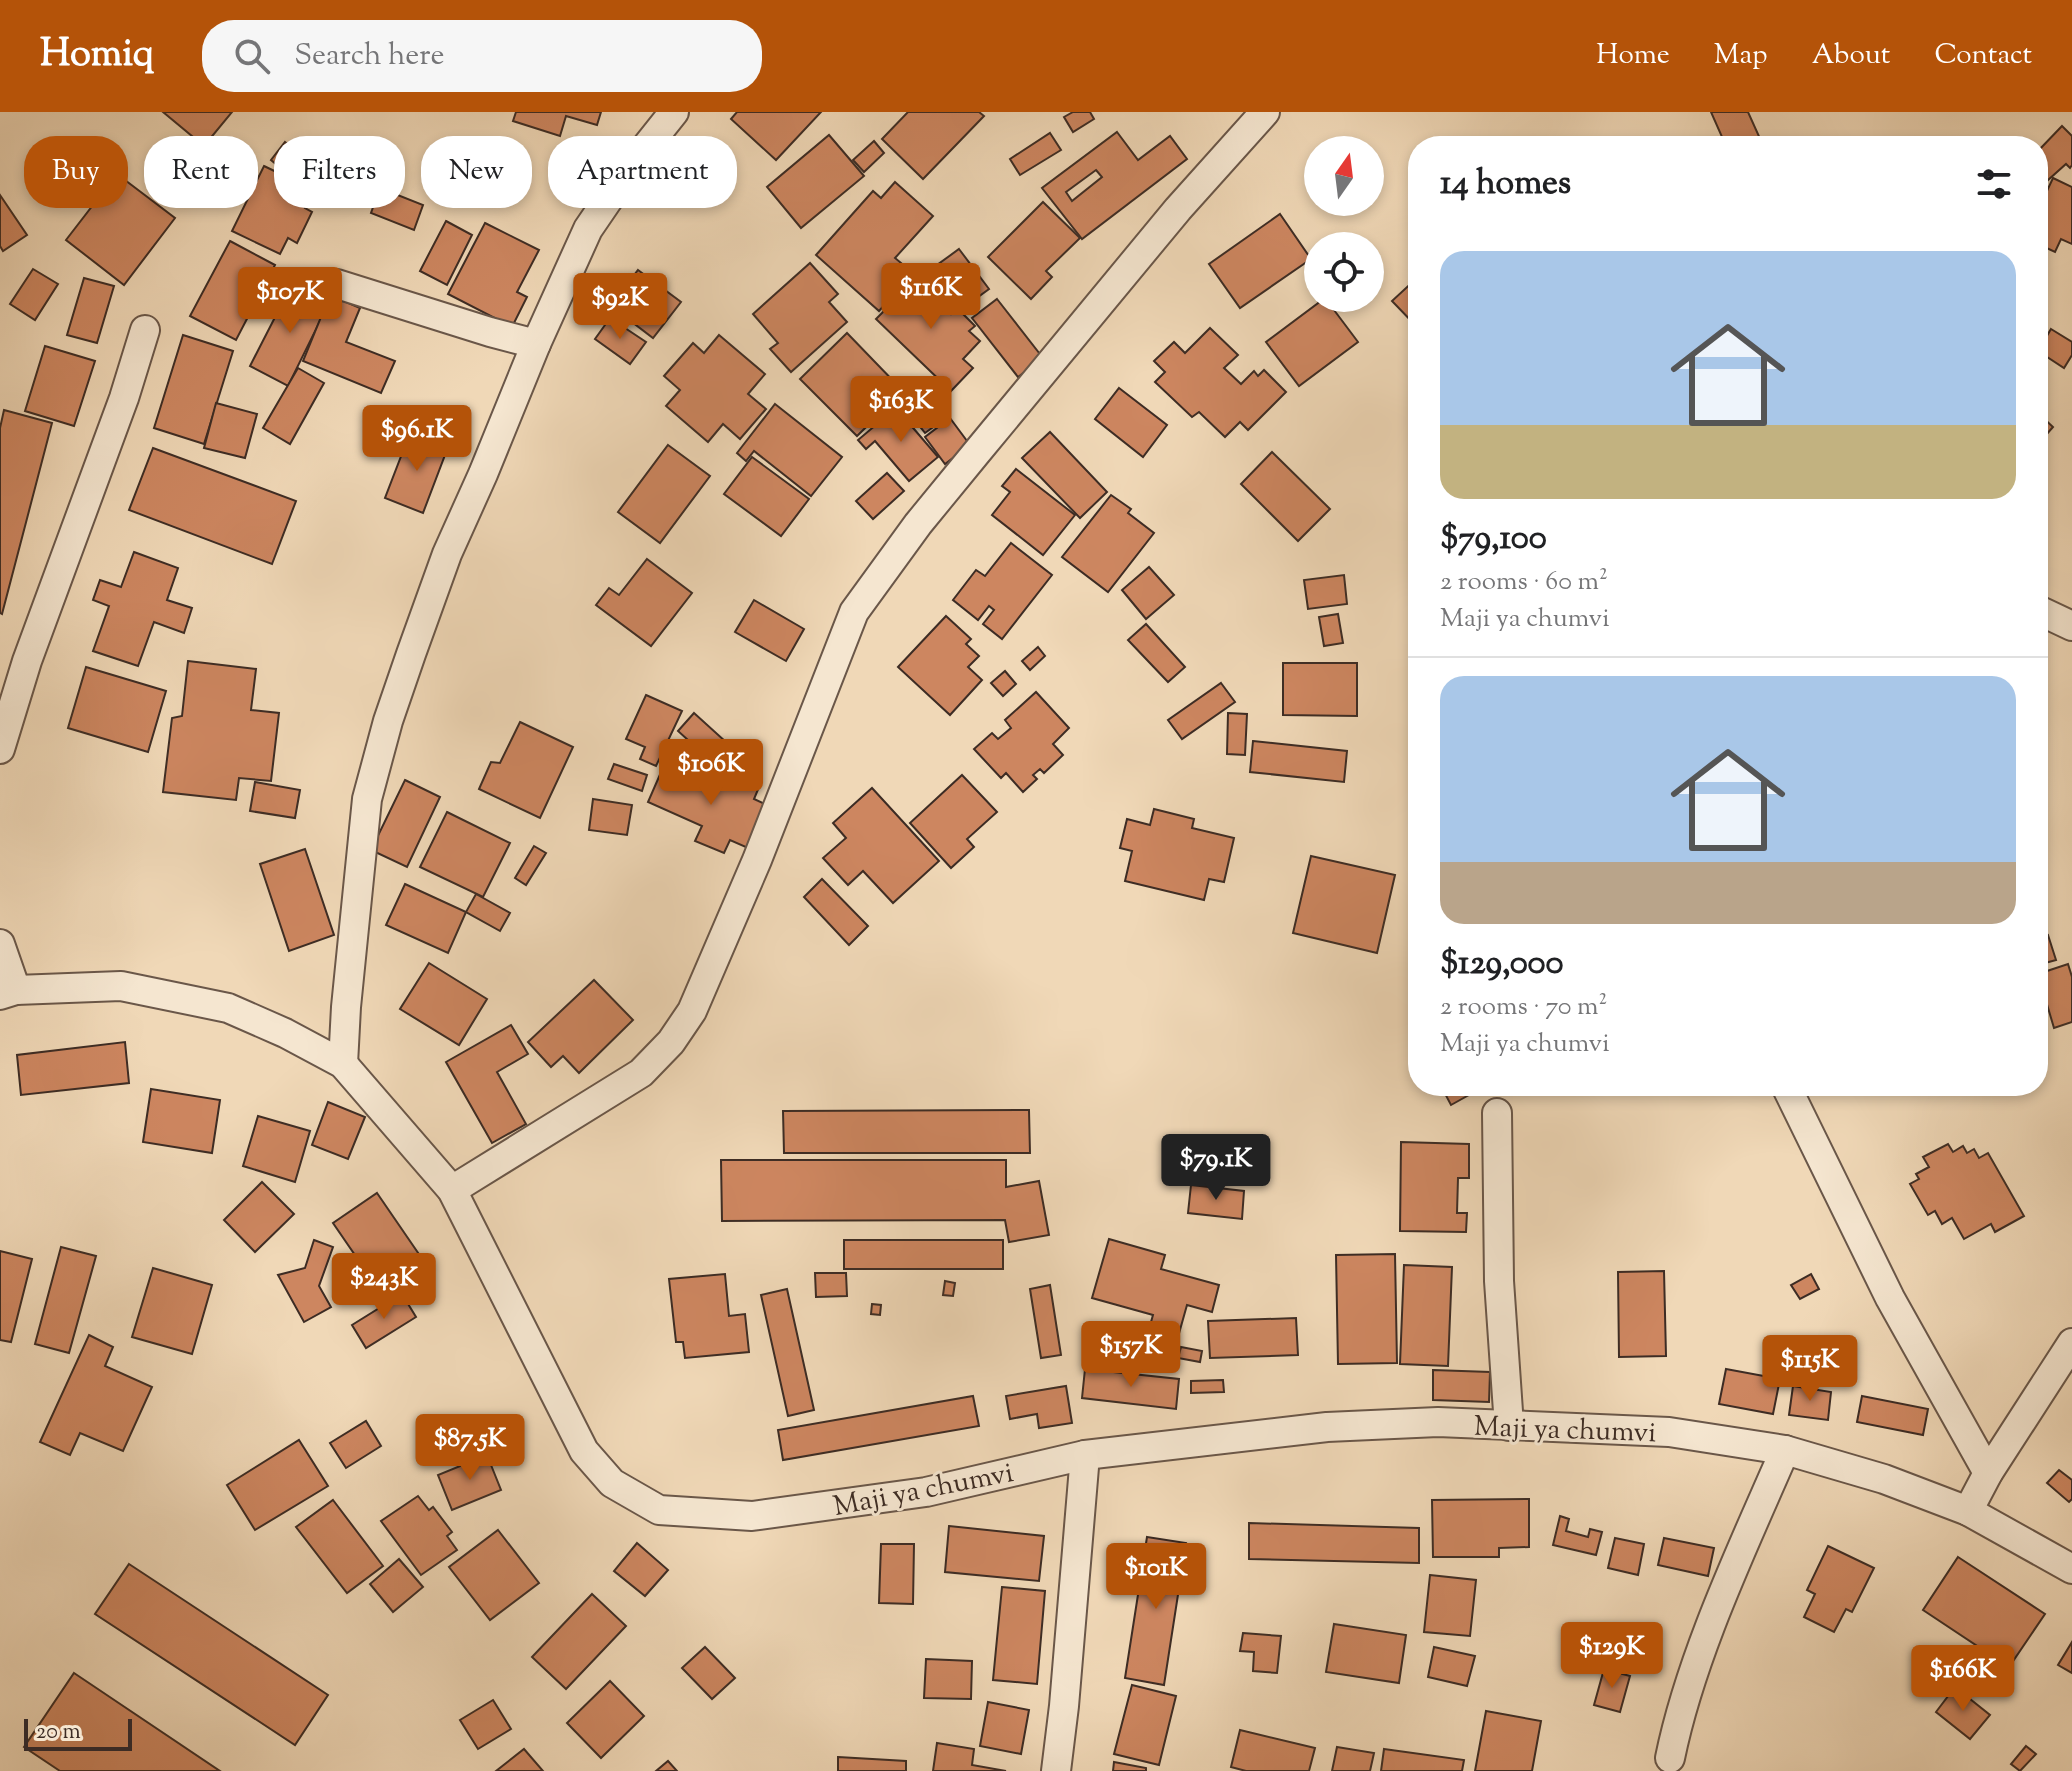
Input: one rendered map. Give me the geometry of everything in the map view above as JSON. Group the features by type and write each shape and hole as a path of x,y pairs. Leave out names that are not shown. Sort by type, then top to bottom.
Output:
{"street":[{"path":"343,1064 360,856 370,786 393,708 447,554 588,229 631,166 674,112"},
{"path":"452,1190 641,1073 671,1042 692,1011 757,860 854,612 918,524 977,452 1178,209 1265,112"},
{"path":"337,284 536,344"},
{"path":"0,749 27,661 124,398 145,330"},
{"path":"2048,615 2072,626"},
{"path":"0,944 8,992"},
{"name":"Maji ya chumvi","path":"8,992 121,986 228,1008 285,1033 343,1064 452,1190 584,1451 612,1483 659,1510 752,1516 926,1492 1085,1455 1327,1427 1438,1422 1669,1432 1785,1450 1884,1479 1968,1511 2072,1569"},
{"path":"1791,1096 1890,1298 1988,1473"},
{"path":"1497,1113 1499,1281 1509,1426"},
{"path":"1968,1511 1988,1473 2072,1343"},
{"path":"1670,1758 1679,1712 1736,1564 1785,1450"},
{"path":"1056,1771 1085,1455"}],"building":[{"path":"163,112 232,112 212,136 192,136"},
{"path":"516,112 601,112 597,125 566,116 560,136 513,121"},
{"path":"737,112 821,112 776,160 731,119"},
{"path":"908,112 979,112 984,116 923,179 882,139"},
{"path":"1073,112 1090,112 1094,119 1073,132 1064,117"},
{"path":"1711,112 1748,112 1759,136 1722,136"},
{"path":"2062,126 2072,136 2072,165 2070,168 2066,164 2048,180 2048,141"},
{"path":"1117,132 1138,160 1170,136 1187,159 1082,239 1042,188","holes":["1096,170 1102,177 1072,201 1066,192"]},
{"path":"1050,133 1061,150 1020,175 1010,159"},
{"path":"829,135 864,176 801,228 767,187"},
{"path":"874,141 884,153 864,172 853,160"},
{"path":"264,166 274,171 274,208 305,208 312,212 297,243 288,238 280,254 232,231 243,208 258,208 258,178"},
{"path":"2053,178 2072,187 2072,244 2061,239 2055,252 2048,249 2048,189"},
{"path":"128,182 144,194 144,208 162,208 175,218 124,285 66,240 91,208 128,208"},
{"path":"895,182 933,216 895,258 913,273 879,311 816,255 873,191 881,198"},
{"path":"0,195 27,235 3,251 0,246"},
{"path":"405,198 421,204 422,208 414,230 371,213 373,208 405,208"},
{"path":"1043,202 1080,238 1046,271 1052,277 1031,299 988,257"},
{"path":"1280,214 1304,249 1304,264 1240,308 1209,264"},
{"path":"446,221 472,235 447,285 420,271"},
{"path":"485,223 539,250 517,292 527,297 512,327 448,294"},
{"path":"230,241 275,265 236,340 190,316"},
{"path":"959,249 989,289 967,305 937,265"},
{"path":"810,263 838,294 829,302 847,322 791,372 770,349 778,343 753,314"},
{"path":"33,269 58,284 35,320 10,304"},
{"path":"638,270 681,302 653,338 611,306"},
{"path":"922,273 946,296 939,302 951,314 957,308 975,326 969,331 980,341 963,359 973,368 951,391 876,319"},
{"path":"84,278 114,286 97,343 67,335"},
{"path":"292,284 329,303 288,386 250,366"},
{"path":"1408,286 1408,318 1392,301"},
{"path":"330,295 360,308 346,342 395,361 381,393 303,361"},
{"path":"997,299 1043,358 1018,377 972,318"},
{"path":"1306,312 1336,312 1358,342 1299,386 1266,342"},
{"path":"610,318 646,342 630,364 595,339"},
{"path":"1210,328 1238,355 1224,368 1241,384 1254,371 1258,376 1264,370 1286,392 1248,430 1240,422 1225,437 1199,412 1192,417 1155,382 1165,372 1154,361 1174,342 1185,353"},
{"path":"2051,329 2072,342 2072,355 2064,368 2048,358 2048,334"},
{"path":"847,333 903,391 857,436 800,379"},
{"path":"183,335 233,351 204,444 154,428"},
{"path":"719,335 765,374 748,394 766,409 740,439 723,424 708,442 666,406 680,390 664,376 693,343 704,353"},
{"path":"45,346 95,361 74,426 25,411"},
{"path":"298,368 324,383 290,444 263,428"},
{"path":"1119,388 1167,425 1143,457 1095,419"},
{"path":"918,389 943,420 925,433 900,402"},
{"path":"216,403 257,414 245,458 204,448"},
{"path":"775,404 842,457 811,496 754,451 746,461 737,453"},
{"path":"896,408 938,457 909,481 875,441 866,449 858,440"},
{"path":"4,410 52,423 2,614 0,428"},
{"path":"950,418 970,445 945,464 925,437"},
{"path":"1050,432 1107,492 1080,518 1022,458"},
{"path":"410,433 448,447 423,513 385,498"},
{"path":"668,445 710,476 660,543 618,512"},
{"path":"153,448 296,501 272,564 129,510"},
{"path":"1272,452 1330,509 1298,541 1241,484"},
{"path":"752,457 809,499 781,536 724,494"},
{"path":"1016,469 1075,515 1043,555 992,515 1010,492 1002,486"},
{"path":"887,473 904,491 873,519 856,501"},
{"path":"1111,495 1131,509 1128,513 1154,533 1108,592 1062,557"},
{"path":"1011,543 1052,575 1002,639 983,624 994,610 989,606 978,620 953,600 976,570 985,576"},
{"path":"134,552 178,568 167,600 192,608 184,633 154,622 138,666 93,651 109,606 93,600 100,580 121,587"},
{"path":"647,559 692,593 651,646 596,605 609,588 619,595"},
{"path":"1149,567 1174,595 1146,619 1122,590"},
{"path":"1344,575 1347,604 1308,609 1304,580"},
{"path":"754,600 804,629 786,661 735,632"},
{"path":"1338,614 1343,643 1324,646 1319,617"},
{"path":"946,616 971,639 966,644 979,656 968,667 982,680 950,715 898,667"},
{"path":"1146,624 1185,667 1168,682 1128,640"},
{"path":"1038,647 1045,656 1030,670 1022,661"},
{"path":"188,661 256,669 251,710 279,713 271,781 239,778 236,800 163,792 172,718 182,716"},
{"path":"1283,663 1357,663 1357,716 1283,715"},
{"path":"86,667 166,691 148,752 68,728"},
{"path":"1005,671 1016,684 1003,696 991,683"},
{"path":"1221,683 1235,702 1182,739 1168,720"},
{"path":"1036,692 1069,728 1053,744 1063,755 1044,773 1040,769 1033,775 1037,779 1023,792 1006,773 1001,778 974,749 992,733 998,739 1011,728 1005,720"},
{"path":"646,695 682,711 656,766 640,759 645,747 626,739"},
{"path":"694,713 726,742 710,760 678,731"},
{"path":"1228,713 1247,714 1245,755 1227,754"},
{"path":"520,722 573,747 540,818 479,789 491,762 500,763"},
{"path":"1253,741 1347,751 1344,782 1250,772"},
{"path":"665,763 723,789 730,774 759,787 754,799 767,805 748,848 730,840 724,853 695,841 702,826 648,802"},
{"path":"614,764 647,775 642,791 608,779"},
{"path":"962,775 997,812 967,839 974,847 951,868 910,823"},
{"path":"405,780 440,797 407,867 371,850"},
{"path":"255,782 300,790 295,818 250,811"},
{"path":"872,788 939,861 893,903 863,871 848,885 823,858 846,838 833,823"},
{"path":"593,799 632,805 627,835 589,830"},
{"path":"1154,809 1194,819 1192,828 1234,838 1224,882 1209,879 1204,900 1125,881 1132,851 1120,848 1127,819 1150,825"},
{"path":"447,812 510,843 483,897 420,867"},
{"path":"534,846 546,853 526,885 515,878"},
{"path":"305,849 334,935 289,951 260,864"},
{"path":"1311,856 1395,875 1377,953 1293,933"},
{"path":"822,879 868,926 849,945 804,897"},
{"path":"405,884 466,912 448,953 386,925"},
{"path":"476,894 510,913 500,931 466,912"},
{"path":"2048,935 2056,960 2048,962"},
{"path":"429,963 487,999 459,1045 400,1009"},
{"path":"2068,964 2072,977 2072,1022 2054,1028 2048,1008 2048,971"},
{"path":"594,980 633,1020 579,1073 563,1056 551,1067 528,1042"},
{"path":"511,1025 528,1054 497,1072 526,1124 492,1143 446,1062"},
{"path":"125,1042 129,1083 21,1095 17,1055"},
{"path":"151,1089 220,1100 212,1153 143,1142"},
{"path":"1446,1096 1467,1096 1451,1105"},
{"path":"328,1102 365,1117 348,1159 312,1145"},
{"path":"1029,1110 1030,1153 784,1153 783,1111"},
{"path":"258,1116 310,1131 295,1182 243,1166"},
{"path":"1401,1142 1469,1144 1469,1178 1458,1178 1457,1213 1467,1213 1466,1232 1400,1231"},
{"path":"1948,1144 1953,1152 1963,1146 1967,1153 1974,1149 1979,1158 1988,1153 2024,1216 1995,1232 1991,1224 1964,1239 1952,1218 1942,1224 1935,1211 1928,1215 1910,1184 1919,1179 1916,1174 1929,1167 1923,1157"},
{"path":"721,1160 1006,1160 1006,1187 1039,1181 1049,1235 1009,1242 1005,1220 722,1221"},
{"path":"262,1182 294,1214 255,1252 224,1220"},
{"path":"1191,1185 1244,1191 1242,1219 1188,1213"},
{"path":"377,1193 425,1263 381,1293 333,1223"},
{"path":"1109,1239 1165,1255 1161,1269 1219,1285 1212,1312 1187,1305 1178,1337 1149,1329 1153,1315 1092,1298"},
{"path":"314,1240 333,1247 319,1286 331,1307 304,1322 278,1275 305,1268"},
{"path":"844,1240 1003,1240 1003,1269 844,1269"},
{"path":"61,1247 96,1256 69,1353 35,1344"},
{"path":"0,1251 32,1259 11,1342 0,1340"},
{"path":"1395,1254 1397,1363 1338,1364 1336,1255"},
{"path":"1404,1265 1452,1267 1448,1366 1400,1364"},
{"path":"153,1268 212,1285 192,1354 132,1337"},
{"path":"1664,1271 1666,1356 1619,1357 1618,1272"},
{"path":"815,1273 846,1273 847,1296 816,1297"},
{"path":"725,1274 729,1316 745,1314 749,1352 685,1358 683,1342 676,1342 669,1279"},
{"path":"1811,1274 1819,1289 1800,1299 1791,1285"},
{"path":"945,1281 955,1283 953,1296 943,1295"},
{"path":"1050,1285 1061,1355 1041,1358 1030,1289"},
{"path":"787,1289 814,1410 788,1416 761,1295"},
{"path":"402,1294 416,1317 366,1348 352,1325"},
{"path":"872,1304 881,1305 880,1315 871,1314"},
{"path":"1296,1318 1298,1355 1210,1358 1208,1321"},
{"path":"89,1335 113,1347 105,1366 152,1387 123,1451 80,1433 70,1455 40,1442"},
{"path":"1181,1347 1202,1351 1200,1362 1178,1358"},
{"path":"1085,1369 1179,1379 1176,1409 1082,1398"},
{"path":"1726,1369 1780,1379 1773,1414 1719,1404"},
{"path":"1433,1370 1490,1372 1489,1402 1433,1400"},
{"path":"1223,1380 1224,1392 1191,1393 1191,1381"},
{"path":"1066,1386 1072,1423 1039,1428 1037,1414 1010,1419 1006,1396"},
{"path":"1793,1386 1831,1392 1828,1420 1789,1415"},
{"path":"973,1396 979,1426 783,1460 778,1430"},
{"path":"1862,1396 1928,1409 1923,1435 1857,1422"},
{"path":"366,1421 381,1446 346,1468 330,1443"},
{"path":"299,1440 328,1486 255,1530 227,1485"},
{"path":"487,1455 501,1490 452,1510 438,1475"},
{"path":"2059,1470 2072,1480 2072,1499 2069,1502 2047,1483"},
{"path":"418,1496 429,1510 433,1507 452,1532 447,1536 457,1550 421,1575 381,1521"},
{"path":"1529,1499 1529,1547 1499,1548 1499,1557 1433,1557 1432,1500"},
{"path":"333,1500 383,1566 347,1593 296,1527"},
{"path":"1560,1516 1569,1519 1566,1531 1588,1537 1590,1529 1602,1532 1596,1555 1553,1545"},
{"path":"1249,1523 1419,1528 1419,1563 1249,1559"},
{"path":"949,1526 1044,1536 1039,1581 945,1572"},
{"path":"498,1530 539,1583 490,1620 449,1567"},
{"path":"1147,1537 1186,1543 1164,1685 1125,1678"},
{"path":"1615,1538 1644,1544 1638,1575 1608,1568"},
{"path":"1664,1538 1714,1548 1708,1576 1658,1565"},
{"path":"637,1543 668,1570 645,1596 614,1571"},
{"path":"881,1544 914,1544 913,1604 879,1603"},
{"path":"1828,1546 1874,1568 1852,1612 1846,1609 1834,1632 1804,1617 1815,1594 1807,1590"},
{"path":"1958,1557 2045,1614 2009,1667 1923,1610"},
{"path":"399,1559 423,1587 393,1612 370,1584"},
{"path":"129,1564 328,1695 295,1745 95,1614"},
{"path":"1430,1575 1476,1580 1470,1636 1424,1632"},
{"path":"1002,1587 1045,1591 1037,1684 993,1680"},
{"path":"592,1594 626,1626 566,1689 532,1657"},
{"path":"1334,1624 1406,1635 1399,1683 1326,1672"},
{"path":"1243,1633 1281,1636 1277,1673 1253,1671 1254,1652 1240,1651"},
{"path":"2072,1642 2072,1673 2058,1665"},
{"path":"705,1647 735,1678 712,1699 682,1668"},
{"path":"1434,1647 1475,1656 1467,1686 1428,1677"},
{"path":"926,1659 972,1661 971,1699 924,1698"},
{"path":"1604,1669 1630,1676 1620,1712 1594,1705"},
{"path":"74,1673 220,1771 60,1771 24,1747"},
{"path":"610,1681 644,1716 601,1758 567,1723"},
{"path":"1132,1685 1176,1696 1159,1765 1114,1754"},
{"path":"1955,1687 1990,1715 1970,1739 1936,1712"},
{"path":"493,1700 511,1729 478,1749 460,1720"},
{"path":"988,1702 1029,1710 1021,1754 980,1746"},
{"path":"1486,1711 1541,1721 1532,1771 1475,1771"},
{"path":"1240,1730 1315,1748 1309,1771 1246,1771 1231,1767"},
{"path":"937,1743 974,1749 972,1765 1006,1771 933,1771"},
{"path":"2026,1746 2036,1754 2020,1771 2011,1764"},
{"path":"1337,1747 1374,1753 1370,1771 1332,1771"},
{"path":"524,1749 543,1771 496,1771"},
{"path":"1384,1749 1464,1760 1462,1771 1381,1771"},
{"path":"838,1757 906,1761 906,1771 838,1771"},
{"path":"668,1761 677,1771 656,1771"},
{"path":"1114,1762 1146,1768 1146,1771 1113,1771"}]}
